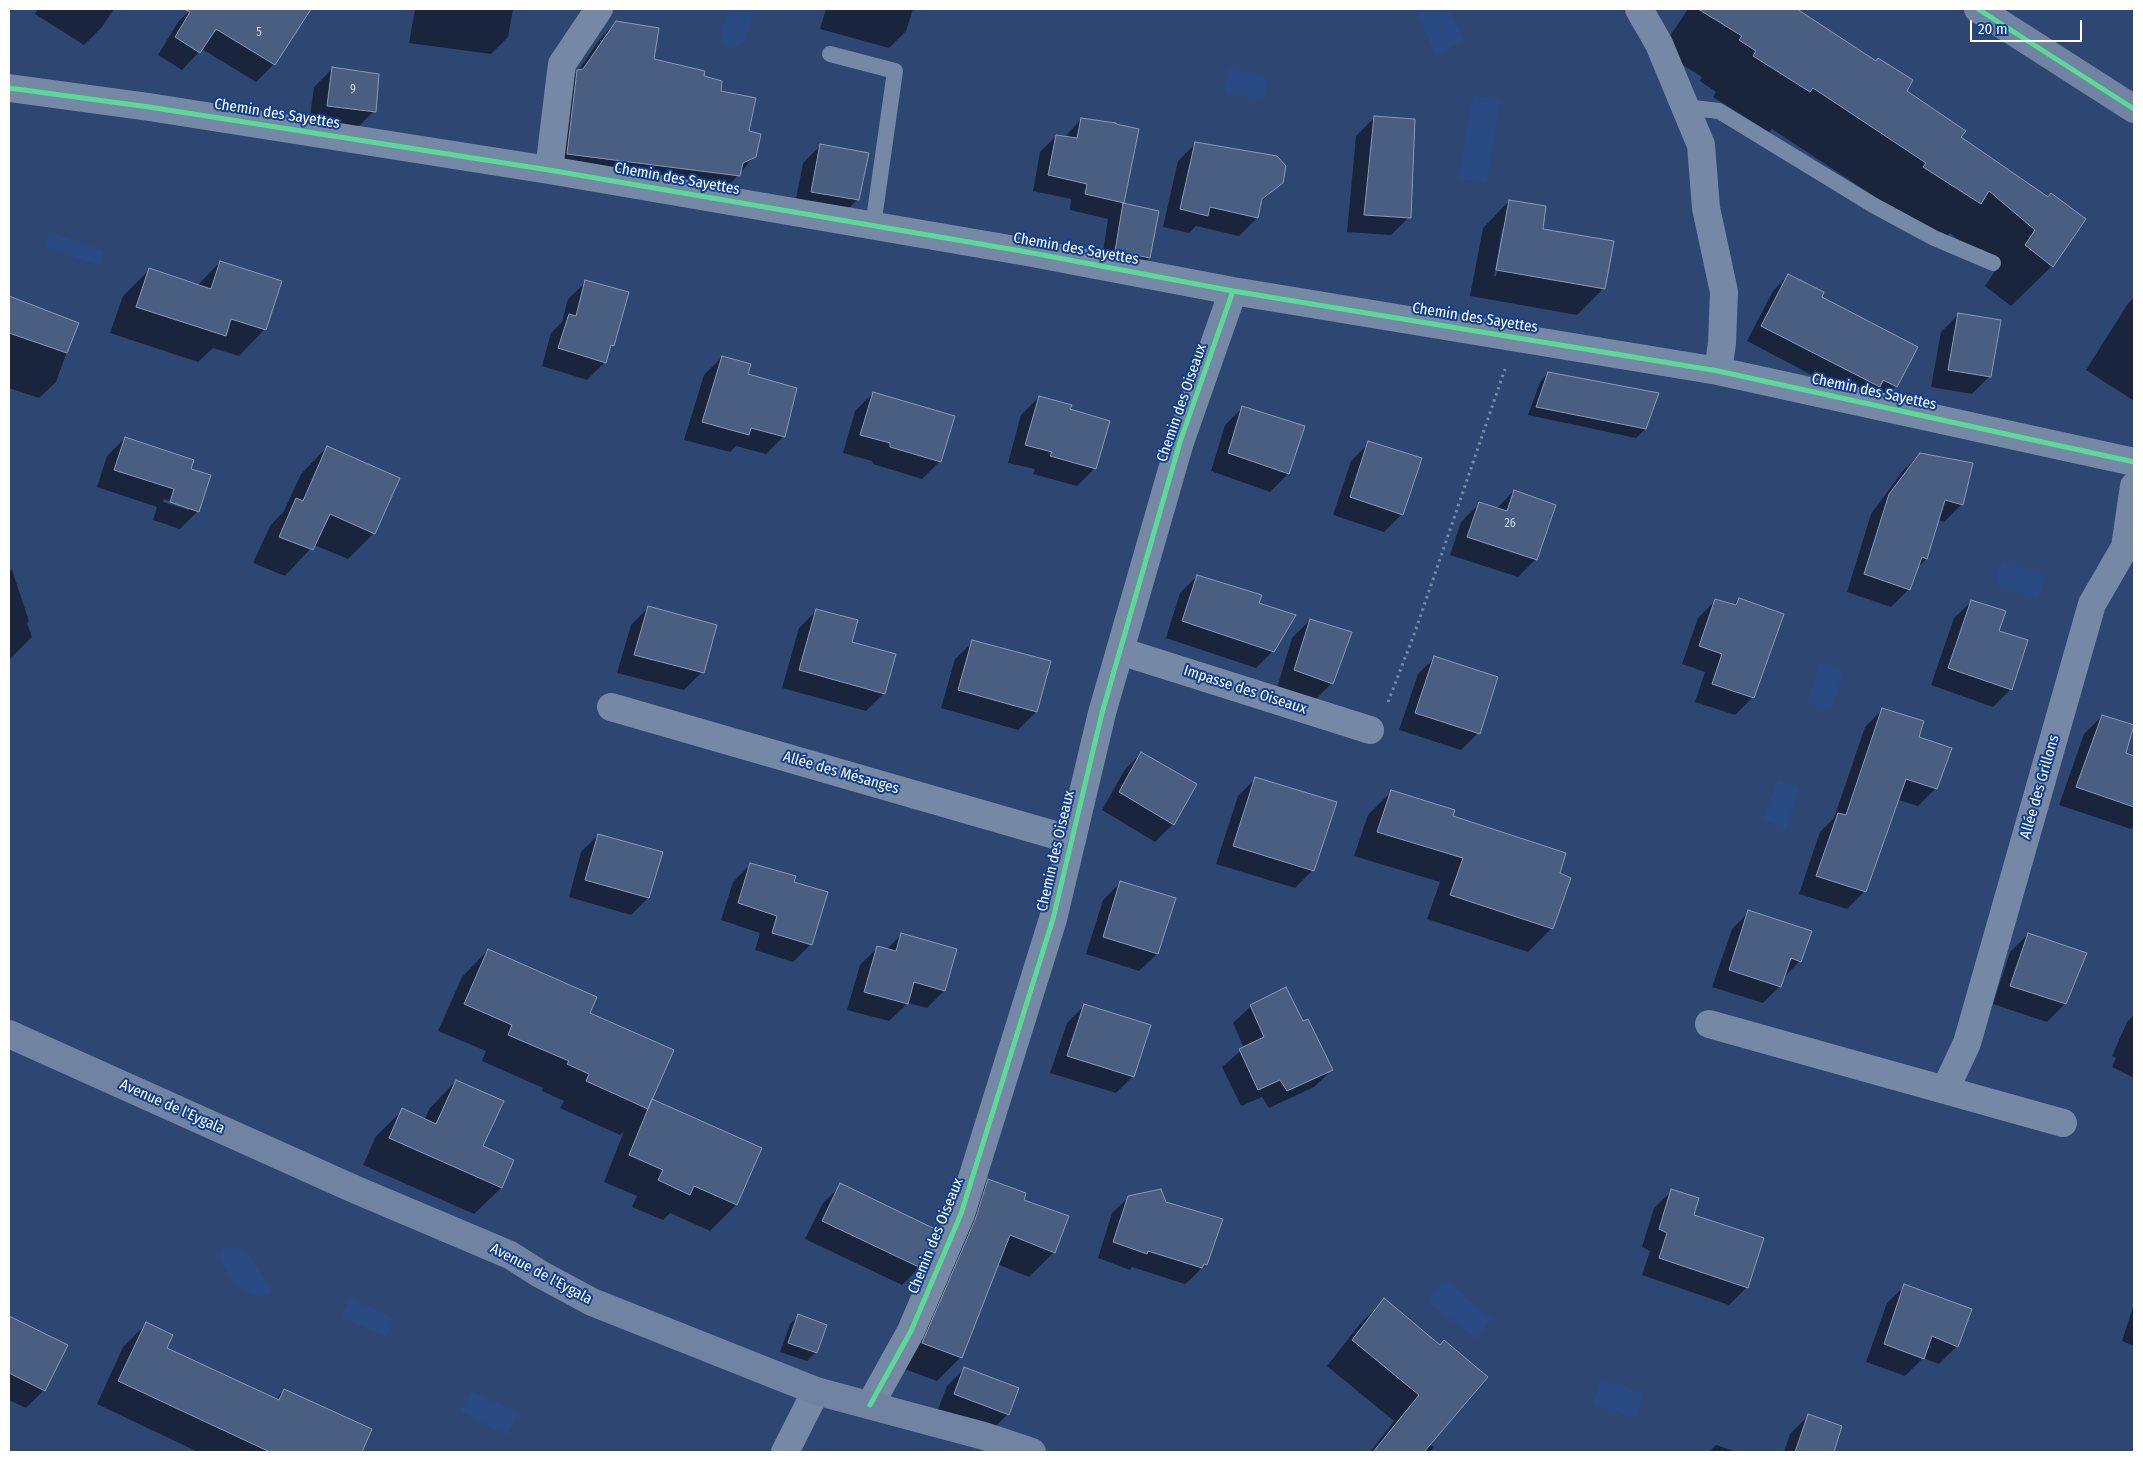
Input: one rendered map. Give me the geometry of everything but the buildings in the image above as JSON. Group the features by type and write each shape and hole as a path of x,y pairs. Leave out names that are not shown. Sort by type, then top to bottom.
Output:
{"street":[{"path":"549,170 562,64 599,9"},
{"path":"1638,9 1659,44 1701,146 1706,208 1724,292 1722,343 1718,371"},
{"path":"1978,9 2134,109"},
{"name":"Chemin des Sayettes","path":"9,88 149,106 549,170 1027,252 1233,291 1718,371 2134,462"},
{"name":"Chemin des Oiseaux","path":"870,1405 911,1331 961,1214 1053,919 1102,713 1180,442 1233,291"},
{"name":"Allée des Grillons","path":"1945,1090 1967,1043 2092,604 2125,547 2134,486"},
{"name":"Impasse des Oiseaux","path":"1120,651 1370,730"},
{"name":"Allée des Mésanges","path":"611,706 1072,840"},
{"path":"1709,1024 2063,1123"},
{"name":"Avenue de l'Eygala","path":"9,1034 354,1189 510,1255 540,1274 592,1302 816,1391 984,1436 1032,1452"},
{"path":"785,1452 816,1391"}],"lane":[{"path":"830,54 895,71 874,226"},
{"path":"1685,107 1719,111 1873,205 1934,238 1993,262"}],"path":[{"path":"1370,730 1383,715 1415,632 1516,337"}],"water":[{"path":"728,9 755,10 745,42 735,48 723,44 721,34"},
{"path":"1415,9 1449,9 1464,41 1436,55"},
{"path":"1231,68 1265,76 1267,81 1265,95 1256,99 1227,93 1224,87"},
{"path":"1473,95 1501,100 1487,182 1458,179"},
{"path":"49,232 104,251 99,266 44,246"},
{"path":"2002,562 2045,576 2038,599 1995,583"},
{"path":"1820,662 1843,670 1832,710 1807,702"},
{"path":"1778,780 1799,788 1786,829 1763,820"},
{"path":"229,1247 240,1249 253,1260 269,1286 271,1293 263,1297 252,1295 240,1286 227,1272 220,1257 221,1250"},
{"path":"1444,1278 1492,1319 1475,1339 1428,1301"},
{"path":"350,1298 394,1318 386,1337 341,1317"},
{"path":"1601,1379 1644,1393 1636,1418 1593,1404"},
{"path":"472,1391 519,1413 506,1435 460,1411"}],"cycle path":[{"path":"1978,9 2134,109"},
{"path":"9,88 149,107 549,170 1027,252 1233,291 1718,371 2134,462"},
{"path":"870,1405 911,1331 961,1214 1053,919 1102,713 1180,442 1233,291"}]}
